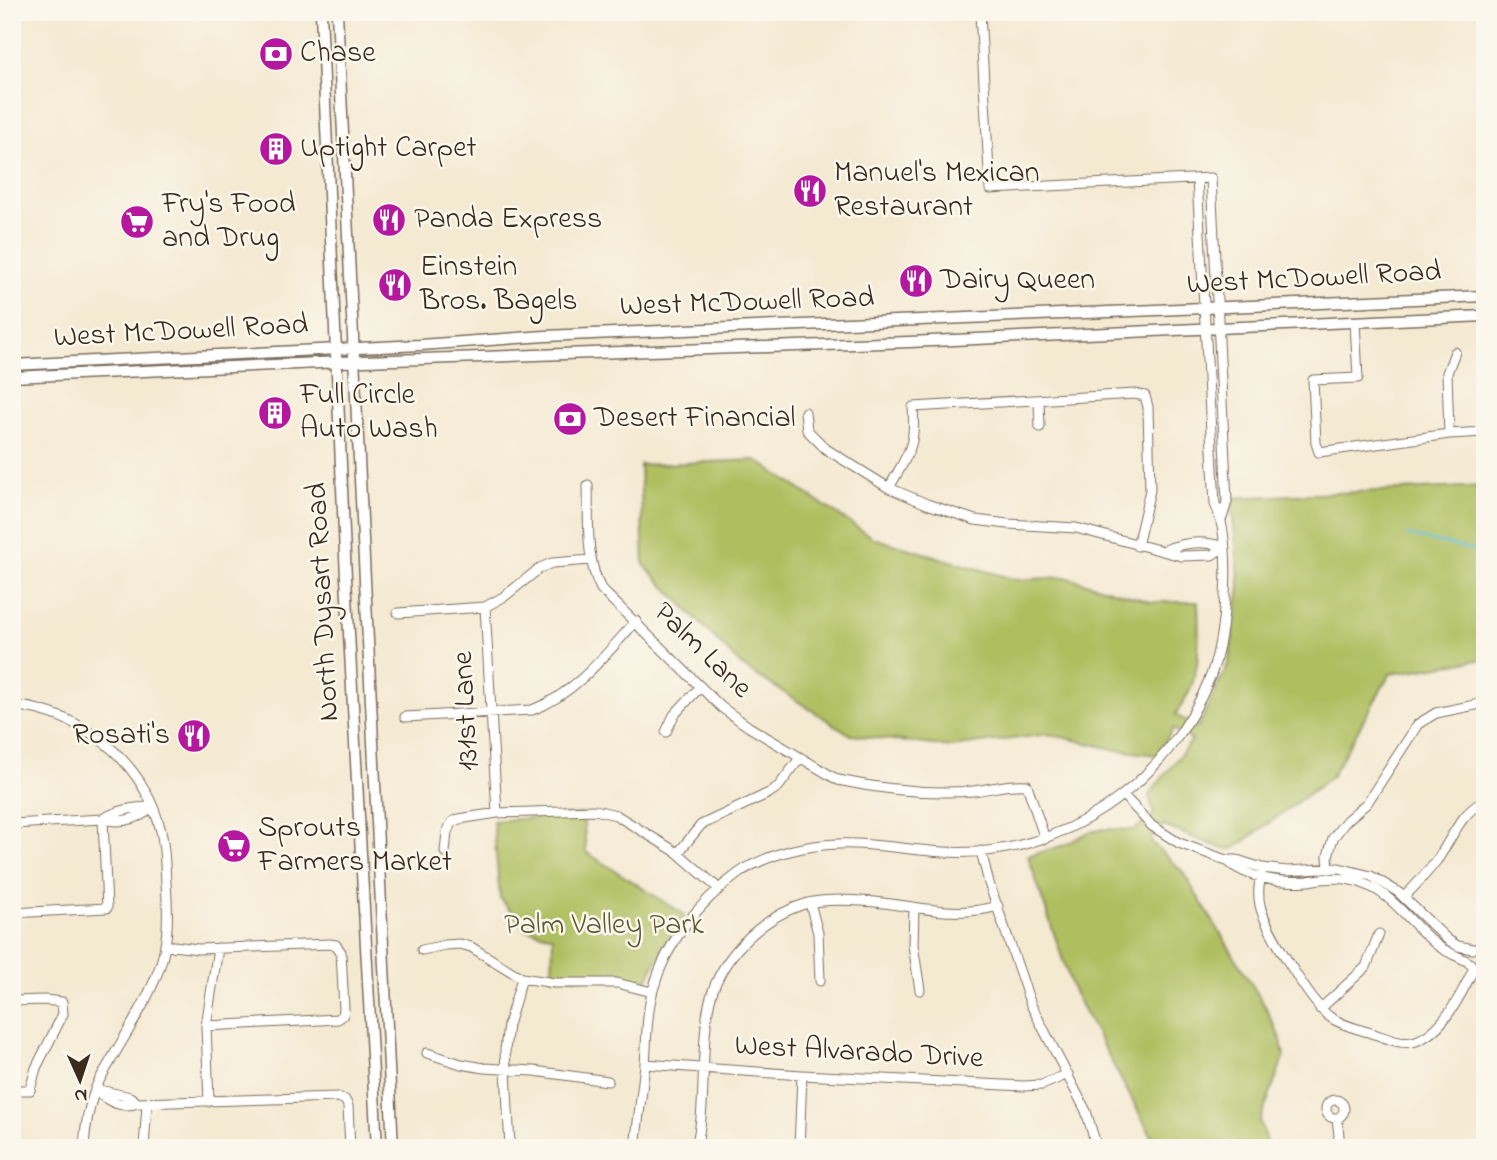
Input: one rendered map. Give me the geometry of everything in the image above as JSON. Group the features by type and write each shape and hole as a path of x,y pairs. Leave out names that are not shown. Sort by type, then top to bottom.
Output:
{"main road":[{"name":"North Dysart Road","path":"321,12 335,349 377,1148"},
{"name":"North Dysart Road","path":"337,12 393,1148"},
{"name":"West McDowell Road","path":"12,365 545,336 1485,296"},
{"name":"West McDowell Road","path":"12,377 1485,316"},
{"path":"779,326 780,346"},
{"path":"188,357 189,369"},
{"path":"40,364 40,376"}],"street":[{"path":"980,12 990,189 1211,178 1227,502 1222,518"},
{"path":"635,1148 652,992 676,938 700,907 719,889 752,864 820,844 852,842 944,852 996,850 1045,839 1088,820 1140,782 1180,735 1206,687 1219,643 1225,603 1222,518 1215,503 1197,179"},
{"path":"1355,322 1357,377 1313,380 1315,443 1319,452 1449,434 1485,432"},
{"path":"1449,434 1447,373 1455,352"},
{"path":"889,488 910,451 915,435 912,407 1135,394 1144,396 1148,407 1150,490 1137,546"},
{"path":"1039,401 1040,427"},
{"path":"805,412 807,430 826,449 906,497 975,520 1076,528 1181,556 1212,555 1224,547"},
{"name":"Palm Lane","path":"588,485 591,560 594,576 601,589 721,707 838,780 947,792 1015,783 1027,785 1045,839"},
{"path":"398,613 485,607 505,596 540,568 552,563 591,560"},
{"name":"131st Lane","path":"485,607 497,813"},
{"path":"405,717 491,714 532,710 549,704 597,662 636,621"},
{"path":"666,732 674,715 700,687"},
{"path":"1329,869 1328,856 1332,838 1346,821 1367,803 1418,724 1436,713 1485,703"},
{"path":"12,705 55,714 73,721 103,740 127,764 153,807 164,851 167,902 165,945 154,981 95,1089 85,1131 84,1148"},
{"path":"678,853 701,825 779,786 800,758"},
{"path":"1123,795 1152,826 1179,843 1226,860 1237,860 1261,872 1301,881 1339,878 1369,886 1390,898 1437,945 1472,965 1485,968"},
{"path":"1404,897 1436,860 1464,817 1473,807 1485,801"},
{"path":"12,824 103,819 113,822 143,816 153,807"},
{"path":"445,852 444,842 452,822 465,817 497,813 595,810 616,815 678,853 703,872 719,889"},
{"path":"12,913 107,908 103,819"},
{"path":"981,851 1031,1005 1086,1111 1097,1148"},
{"path":"1261,872 1329,869 1350,870 1371,876 1391,886 1448,940 1458,946 1473,949 1483,947"},
{"path":"1261,872 1260,908 1309,995 1320,1009 1340,1022 1398,1042 1413,1042 1424,1037 1457,1004 1472,965 1469,954 1473,949"},
{"path":"696,1148 701,1130 707,1021 712,993 724,969 744,943 773,919 810,903 842,900 945,913 964,913 998,906"},
{"path":"810,903 818,933 820,981"},
{"path":"914,907 913,945 920,990"},
{"path":"1320,1009 1366,967 1379,934"},
{"path":"422,950 460,944 471,947 522,978 555,983 617,983 652,992"},
{"path":"165,945 218,948 336,945 341,952 343,1015 338,1019 206,1026"},
{"path":"209,1102 206,1026 218,948"},
{"path":"510,1148 505,1050 508,1025 522,978"},
{"path":"12,1001 62,1002 63,1014 36,1068 30,1090 12,1090"},
{"path":"427,1053 461,1064 608,1081"},
{"name":"West Alvarado Drive","path":"645,1064 1024,1086 1042,1085 1068,1074"},
{"path":"799,1148 802,1075"},
{"path":"95,1089 106,1100 129,1107 142,1104 338,1097 345,1100 348,1106 350,1148"},
{"path":"142,1104 144,1148"},
{"path":"1337,1118 1337,1148"},
{"path":"1473,1148 1485,1140"}],"green space":[{"path":"756,460 873,538 1016,580 1065,577 1151,602 1198,602 1199,647 1195,675 1184,702 1175,715 1198,727 1229,662 1240,586 1231,498 1485,486 1485,659 1390,674 1331,777 1235,848 1226,850 1164,826 1151,837 1151,842 1182,871 1265,1006 1281,1040 1284,1056 1260,1121 1268,1148 1158,1148 1073,990 1028,856 1065,845 1089,832 1104,829 1135,830 1154,814 1149,795 1192,740 1173,729 1156,755 1117,750 1049,734 951,747 851,735 742,666 644,565 640,465"},
{"name":"Palm Valley Park","path":"583,814 586,852 685,915 667,941 645,984 618,978 552,977 553,936 526,929 500,898 493,821"}],"waterway":[{"path":"1407,535 1485,553"}],"place":[{"name":"Chase","path":"276,54"},
{"name":"Uptight Carpet","path":"276,149"},
{"name":"Manuel's Mexican Restaurant","path":"810,191"},
{"name":"Panda Express","path":"389,220"},
{"name":"Fry's Food and Drug","path":"137,222"},
{"name":"Dairy Queen","path":"916,281"},
{"name":"Einstein Bros. Bagels","path":"395,285"},
{"name":"Full Circle Auto Wash","path":"275,413"},
{"name":"Desert Financial","path":"570,419"},
{"name":"Rosati's","path":"194,736"},
{"name":"Sprouts Farmers Market","path":"234,846"}]}
